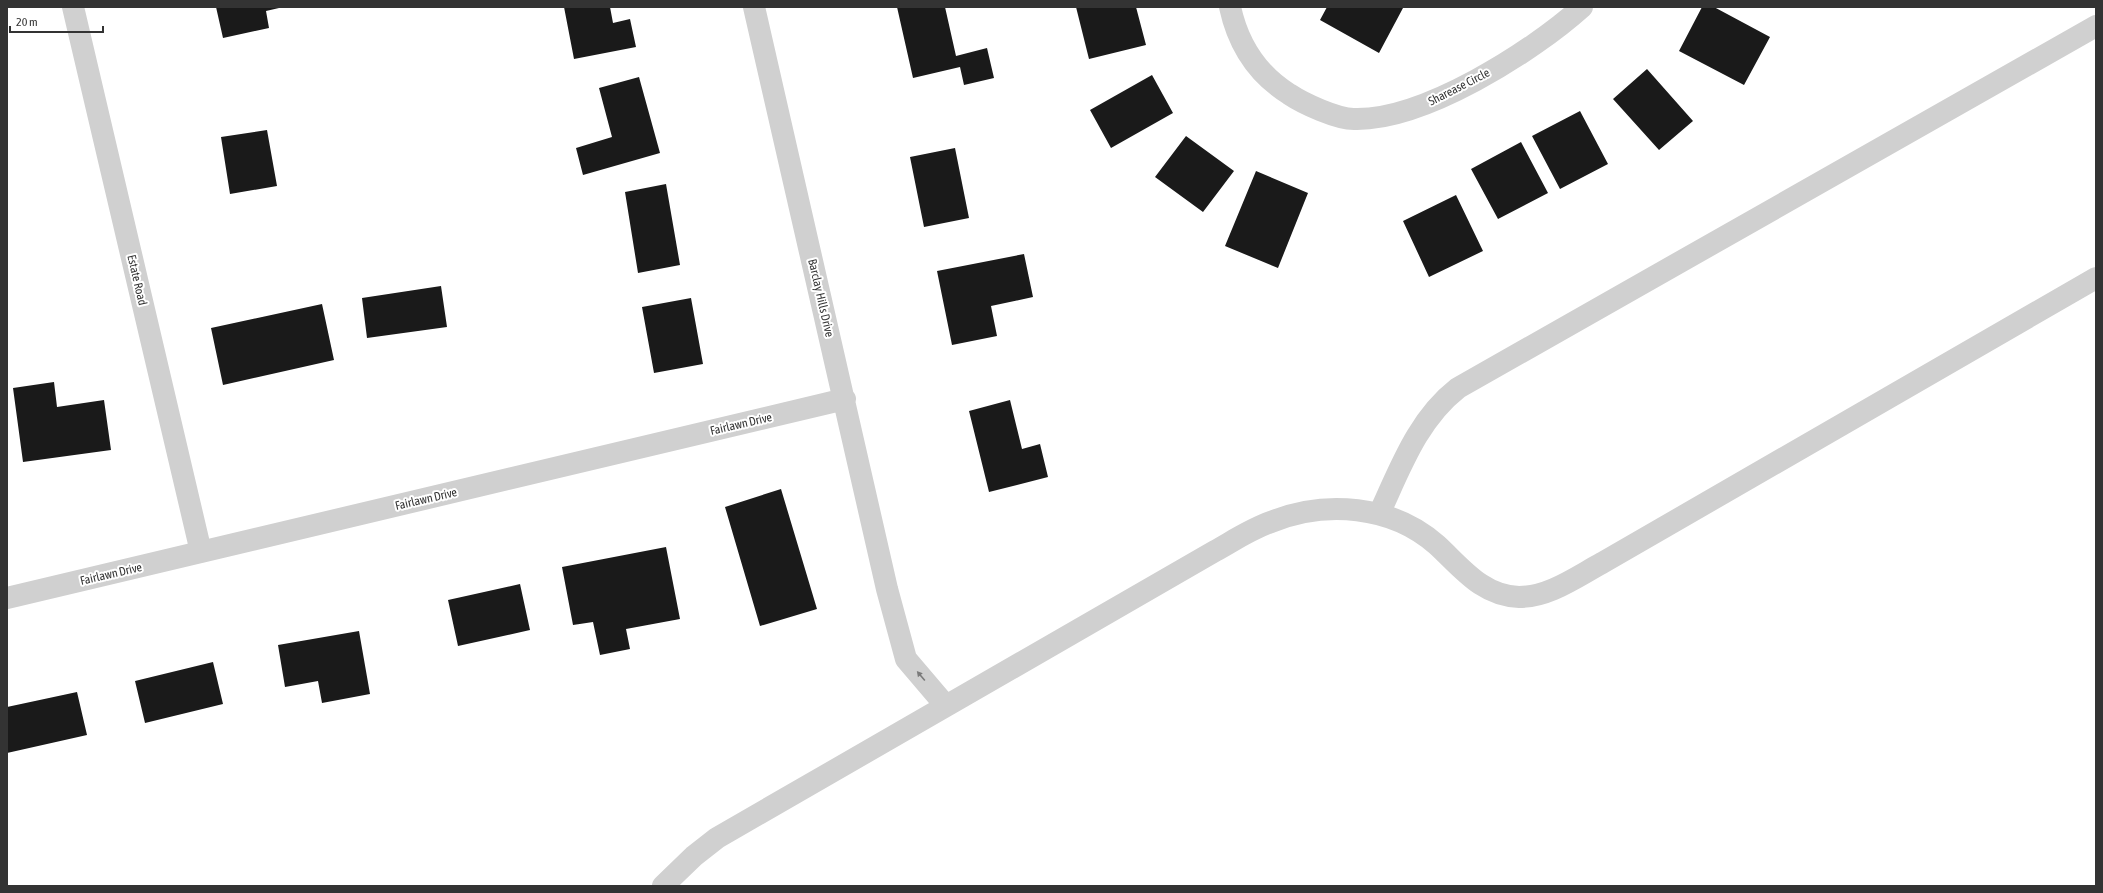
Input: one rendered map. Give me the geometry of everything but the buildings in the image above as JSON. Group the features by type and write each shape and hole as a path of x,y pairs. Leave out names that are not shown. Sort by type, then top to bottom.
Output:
{"street":[{"name":"Estate Road","path":"74,7 201,552"},
{"name":"Barclay Hills Drive","path":"754,7 845,399 887,589 906,659 946,706"},
{"name":"Sharease Circle","path":"1230,7 1233,23 1244,49 1259,70 1274,85 1296,99 1342,118 1353,119 1400,114 1439,99 1502,64 1564,23 1582,7"},
{"path":"1379,514 1417,434 1429,415 1443,400 1458,388 2096,26"},
{"path":"663,886 694,856 717,838 1245,534 1272,522 1297,514 1344,508 1379,514 1400,521 1435,544 1469,576 1485,588 1500,594 1519,597 1538,595 1555,588 1602,563 2096,278"},
{"name":"Fairlawn Drive","path":"7,598 845,399"}]}
